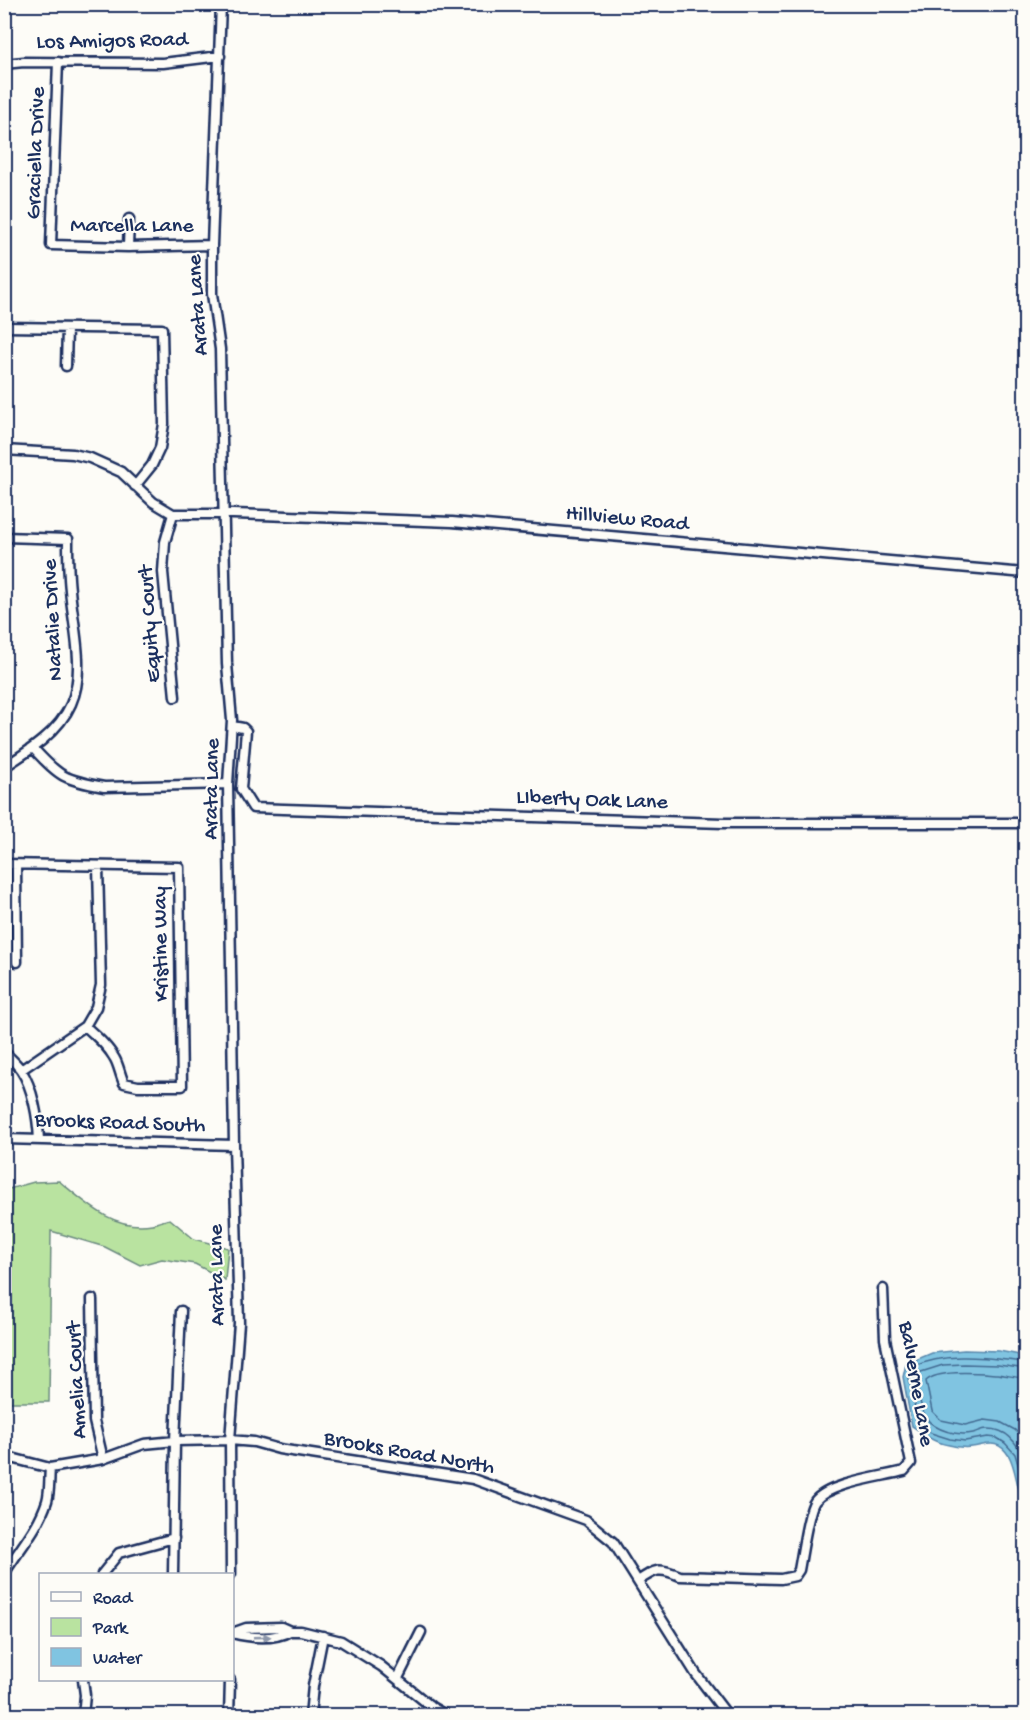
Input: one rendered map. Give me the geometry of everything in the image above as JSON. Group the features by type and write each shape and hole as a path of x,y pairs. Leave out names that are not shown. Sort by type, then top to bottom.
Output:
{"street":[{"name":"Arata Lane","path":"221,4 212,294 220,349 227,664 232,726 228,784 238,1323 230,1440 231,1573"},
{"name":"Los Amigos Road","path":"4,64 163,63 219,56"},
{"name":"Graciella Drive","path":"51,244 58,63"},
{"path":"128,247 129,219"},
{"name":"Marcella Lane","path":"51,244 128,247 212,245"},
{"path":"4,327 162,329 164,424 160,448 152,465 135,486"},
{"path":"66,366 67,328"},
{"path":"4,450 73,454 90,458 121,472 153,502 173,514"},
{"name":"Hillview Road","path":"173,514 452,522 1026,573"},
{"name":"Equity Court","path":"173,514 165,542 163,572 175,697"},
{"name":"Natalie Drive","path":"4,537 68,539 69,587 79,672 70,705 60,722 33,748 4,767"},
{"name":"LIberty Oak Lane","path":"232,726 243,728 246,731 241,789 254,808 723,823 1026,823"},
{"path":"33,748 51,768 64,778 104,787 228,784"},
{"name":"Kristine Way","path":"4,864 179,867 182,1086 138,1086 124,1083 117,1061 99,1038 85,1026"},
{"path":"16,865 17,962"},
{"path":"21,1070 85,1026 96,1007 101,985 98,866"},
{"path":"4,1052 21,1070 32,1095 38,1116 39,1140"},
{"name":"Brooks Road South","path":"4,1139 234,1145"},
{"name":"Balverne Lane","path":"638,1581 655,1570 667,1570 680,1576 782,1579 795,1576 799,1570 810,1514 815,1501 831,1488 904,1471 911,1463 885,1339 883,1289"},
{"name":"Amelia Court","path":"92,1299 94,1421 103,1459"},
{"path":"174,1573 175,1441 181,1311"},
{"name":"Brooks Road North","path":"50,1468 103,1459 144,1444 230,1440 254,1442 279,1449 473,1479 586,1520 613,1542 696,1674 728,1716"},
{"path":"4,1456 50,1468 48,1499 36,1528 4,1574"},
{"path":"104,1573 119,1553 174,1538"},
{"path":"234,1632 246,1628 281,1627 290,1631 301,1631 341,1641 366,1655 398,1678 433,1708 447,1716"},
{"path":"398,1678 422,1632"},
{"path":"310,1716 312,1686 323,1636"},
{"path":"83,1681 85,1695 83,1716"},
{"path":"229,1716 230,1681"},
{"path":"523,1716 530,1716"}],"green space":[{"path":"59,1181 90,1206 113,1219 138,1225 170,1219 194,1239 228,1248 225,1280 195,1264 162,1259 140,1265 105,1247 51,1231 49,1402 5,1402 5,1190 34,1182"}],"water":[{"path":"964,1350 999,1351 1025,1356 1025,1504 1012,1462 1001,1447 992,1444 969,1447 952,1446 932,1440 912,1426 903,1377 906,1364 932,1353"}]}
